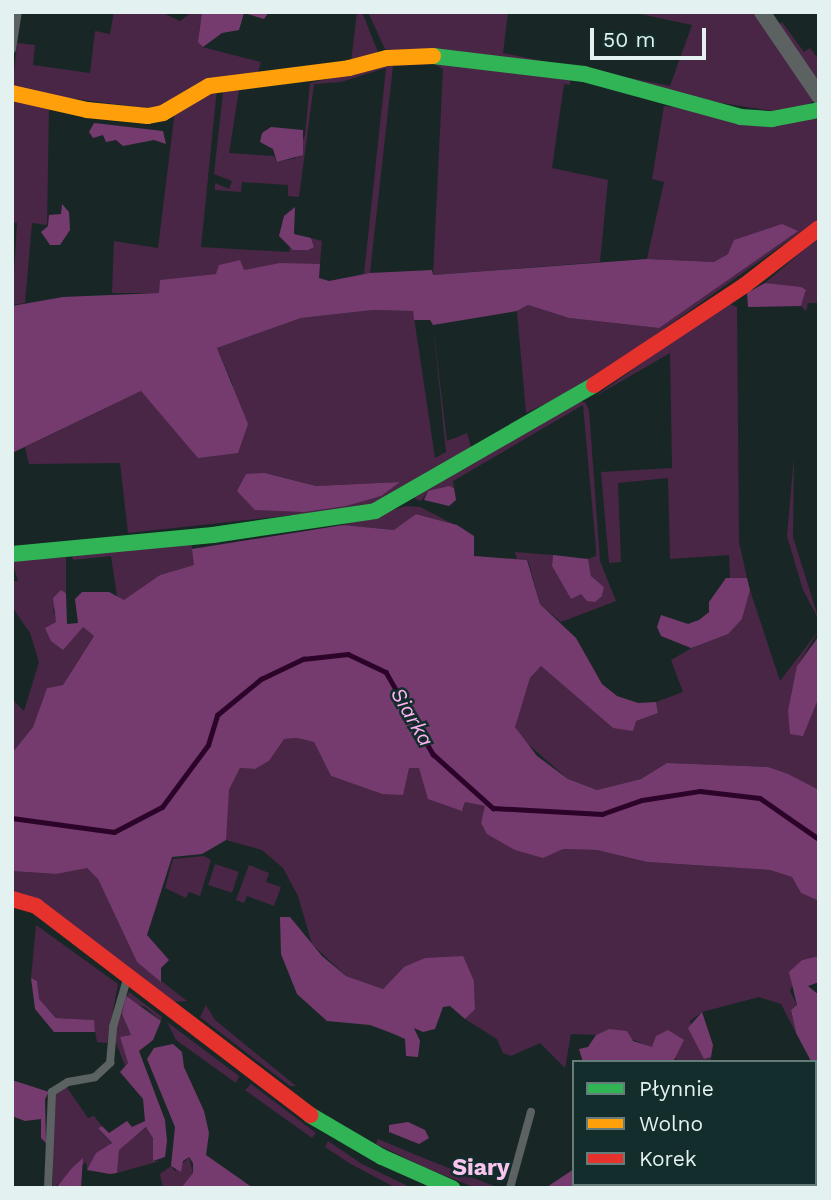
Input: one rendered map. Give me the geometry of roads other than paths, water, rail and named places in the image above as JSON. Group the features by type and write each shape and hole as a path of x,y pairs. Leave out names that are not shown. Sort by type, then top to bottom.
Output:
{"street":[{"path":"762,12 819,96"},
{"path":"12,93 87,110 148,116 163,113 208,86 349,68 387,58 453,55 584,74 741,117 772,119 819,110"},
{"path":"12,554 213,535 375,511 586,390 741,288 819,228"},
{"path":"12,899 36,906 313,1116 382,1157 452,1188"}],"lane":[{"path":"12,49 18,12"},
{"path":"48,1188 52,1092 68,1082 96,1077 110,1063 113,1027 128,975"},
{"path":"510,1188 531,1112"}],"waterway":[{"name":"Siarka","path":"12,818 114,832 162,807 208,745 217,715 261,679 303,659 348,654 386,672 433,754 493,808 602,814 642,800 700,791 760,798 819,839"}],"district":[{"name":"Siary","path":"481,1168"}]}
